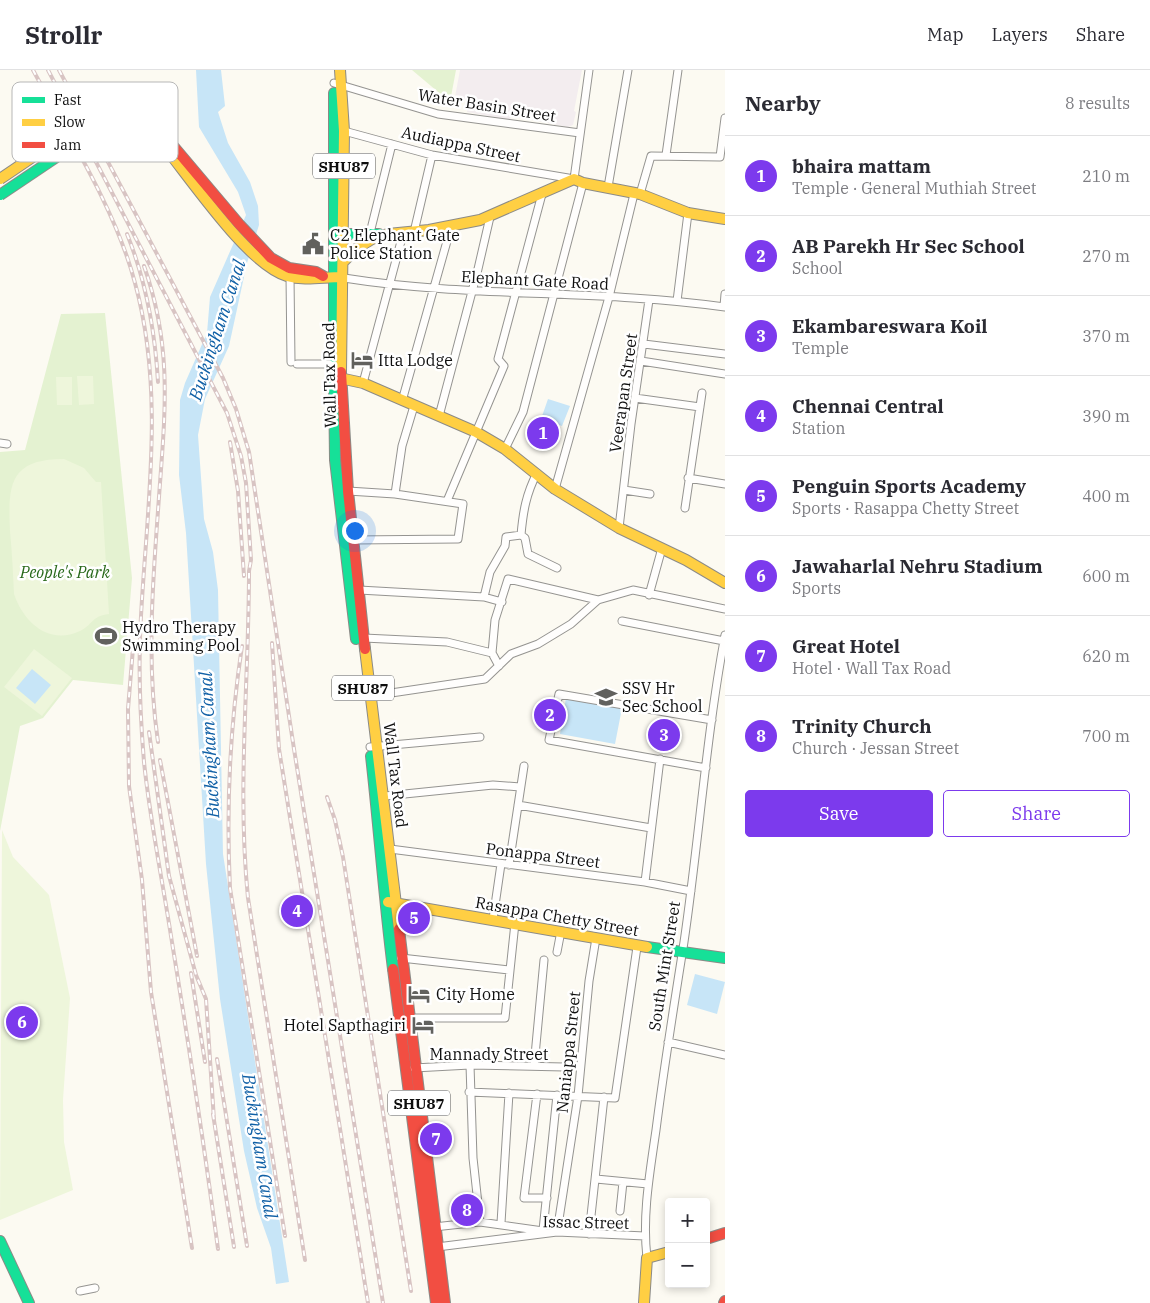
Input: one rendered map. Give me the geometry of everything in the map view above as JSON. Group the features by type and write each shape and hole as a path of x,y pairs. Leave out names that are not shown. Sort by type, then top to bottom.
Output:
{"main road":[{"name":"Wall Tax Road","path":"334,70 344,131 344,261 334,277 337,377 335,460 373,747 384,796 414,1068 445,1303"},
{"name":"Wall Tax Road","path":"340,70 337,84 334,364 337,377 371,696 384,901 436,1303"},
{"path":"178,154 235,226"},
{"path":"178,161 274,270 290,276 316,279 334,277"},
{"path":"0,179 25,162"},
{"path":"0,194 48,162"},
{"path":"343,234 403,234 451,227 490,217 542,194 578,181 637,194 688,213 725,219"},
{"path":"344,261 364,243 388,234"},
{"path":"261,254 284,266 334,277"},
{"path":"337,377 363,383 476,432 505,449 555,489 619,528 662,548 725,583"},
{"name":"Rasappa Chetty Street","path":"384,901 561,931 637,947 725,958"},
{"path":"710,1238 725,1233"},
{"path":"0,1241 30,1303"},
{"path":"647,1258 665,1253"},
{"name":"South Mint Street","path":"644,1303 647,1258"}],"street":[{"path":"505,449 523,412 554,295 578,181 580,133 589,70"},
{"path":"608,187 628,70"},
{"path":"666,155 678,70"},
{"name":"Water Basin Street","path":"337,84 438,114 580,133"},
{"path":"555,489 637,194 649,158 666,155 720,156 725,118"},
{"name":"Audiappa Street","path":"344,131 432,155 578,181"},
{"path":"370,233 392,144"},
{"path":"414,232 432,155"},
{"path":"447,501 504,366 498,359 542,194"},
{"path":"677,301 688,213"},
{"path":"439,416 473,290 490,217"},
{"path":"402,401 451,227"},
{"path":"363,383 391,285 403,234"},
{"path":"290,276 294,363 334,364"},
{"name":"Elephant Gate Road","path":"334,277 435,289 677,301 724,306"},
{"path":"724,306 725,294"},
{"name":"Veerapan Street","path":"619,528 649,300"},
{"path":"644,344 725,354"},
{"path":"641,361 725,374"},
{"path":"685,508 702,393"},
{"path":"635,398 700,406"},
{"path":"395,494 402,446 414,406"},
{"path":"521,535 527,492 537,473"},
{"path":"688,478 725,484"},
{"path":"624,490 650,494"},
{"path":"348,491 395,494 463,503 459,538 354,540"},
{"path":"521,535 525,538 528,554 557,568"},
{"path":"484,597 490,572 505,546 506,538 521,535"},
{"path":"649,595 662,548"},
{"path":"498,666 492,652 495,620 508,579 598,600"},
{"path":"359,590 484,597 502,602"},
{"path":"371,696 485,679 511,654 538,644 571,624 598,600 632,590 725,609"},
{"path":"622,621 724,638"},
{"path":"364,638 447,642 492,652"},
{"name":"South Mint Street","path":"647,1258 644,1236 648,1184 692,891 712,720 722,669 724,638"},
{"path":"706,768 549,740 559,694 712,720"},
{"path":"373,747 480,737"},
{"path":"645,882 660,759"},
{"path":"510,865 524,766"},
{"path":"384,796 493,785 520,787"},
{"path":"518,805 651,828"},
{"name":"Ponappa Street","path":"390,849 645,882 692,891"},
{"path":"493,920 501,864"},
{"path":"408,1018 505,1018 515,923"},
{"path":"557,952 561,931"},
{"name":"Naniappa Street","path":"558,1232 578,1096 589,981 596,938"},
{"path":"470,1092 509,1092 615,1098 637,947"},
{"path":"401,958 509,970"},
{"path":"534,1066 544,960"},
{"path":"668,1042 725,1055"},
{"path":"470,1065 470,1092 480,1222"},
{"name":"Mannady Street","path":"414,1068 470,1065 564,1067"},
{"path":"501,1223 509,1092"},
{"path":"537,1094 524,1198 547,1198"},
{"path":"434,1227 480,1222 501,1223 545,1232 557,1095"},
{"path":"589,1234 604,1098"},
{"path":"596,1179 648,1184"},
{"path":"620,1212 624,1182"},
{"name":"Issac Street","path":"437,1247 545,1232 644,1236"},
{"path":"80,1291 95,1288"}],"shaded area":[{"path":"460,70 582,70 573,125 568,127 511,116 510,120 467,112 469,100 455,97"}],"green space":[{"path":"412,70 456,70 450,102"},
{"name":"People's Park","path":"105,313 132,578 123,685 73,680 43,718 20,726 0,831 0,452 25,450 61,314"},
{"path":"77,376 93,376 94,404 79,405"},
{"path":"56,377 72,377 72,405 57,405"},
{"path":"64,459 84,468 96,482 101,482 109,614 96,618 80,631 68,635 57,635 47,633 30,622 14,594 9,515 12,488 22,470 32,464 46,460"},
{"path":"34,649 72,678 42,716 4,687"},
{"path":"2,830 13,857 49,895 70,998 63,1100 64,1142 73,1190 0,1220"}],"water":[{"name":"Buckingham Canal","path":"196,70 221,70 225,106 218,112 228,143 250,182 258,206 259,225 247,263 229,346 205,399 198,435 204,519 213,552 218,590 223,854 289,1282 276,1284 271,1248 257,1208 244,1151 220,999 206,864 186,533 179,475 180,400 185,383 207,333 210,297 246,215 238,192 199,127"},
{"path":"548,399 570,406 562,426 541,419"},
{"path":"32,669 51,685 35,704 16,688"},
{"path":"566,698 622,708 615,744 560,734"},
{"path":"695,974 725,982 717,1014 687,1005"}],"railway":[{"path":"33,70 40,82"},
{"path":"48,70 54,82"},
{"path":"59,70 65,82"},
{"path":"83,162 104,201 127,256 144,324 152,407 150,491 140,652 144,762 196,1092 218,1249"},
{"path":"96,162 227,413 241,456 246,483 251,560 249,571 243,775 248,898 305,1260"},
{"path":"108,162 223,378 236,409 249,452 294,749 383,1303"},
{"path":"127,234 134,252 148,306 155,344 158,382"},
{"path":"144,266 159,325 165,381 151,650 154,711 158,742"},
{"path":"230,442 238,491 244,576"},
{"path":"272,643 279,749 368,1303"},
{"path":"242,646 230,767 228,827 230,888 285,1236"},
{"path":"133,648 128,709 129,786 142,880 151,992 192,1248"},
{"path":"149,732 169,876 196,975 206,999 214,1120"},
{"path":"160,760 197,956"},
{"path":"327,797 335,820 343,857 411,1291"},
{"path":"191,973 205,1062"},
{"path":"217,1059 247,1246"},
{"path":"213,1114 234,1247"}],"traffic: fast":[{"path":"334,93 334,357"},
{"path":"0,195 49,162"},
{"path":"343,234 379,234"},
{"path":"334,376 335,460 356,639"},
{"path":"371,756 393,969"},
{"path":"647,947 725,958"},
{"path":"0,1241 29,1303"}],"traffic: slow":[{"path":"340,70 344,131 341,372"},
{"path":"0,179 25,162"},
{"path":"176,162 231,231 269,267 287,276 307,279 341,277"},
{"path":"344,261 356,249 372,239 388,234 429,230 480,220 574,179 583,183 640,194 688,213 725,219"},
{"path":"335,377 363,383 476,432 505,449 555,489 619,528 686,560 725,583"},
{"path":"365,649 399,929"},
{"path":"388,902 647,947"},
{"path":"644,1303 647,1258 665,1253"}],"traffic: jam":[{"path":"178,152 239,224 271,258 289,268 316,272 323,276"},
{"path":"341,372 348,491 365,649"},
{"path":"399,929 445,1303"},
{"path":"393,969 436,1303"},
{"path":"710,1238 725,1233"}],"place":[{"name":"C2 Elephant Gate Police Station","path":"313,244"},
{"name":"Itta Lodge","path":"362,360"},
{"name":"bhaira mattam","path":"543,433"},
{"name":"Hydro Therapy Swimming Pool","path":"106,636"},
{"name":"SSV Hr Sec School","path":"606,697"},
{"name":"AB Parekh Hr Sec School","path":"550,715"},
{"name":"Ekambareswara Koil","path":"664,735"},
{"name":"Chennai Central","path":"297,911"},
{"name":"Penguin Sports Academy","path":"414,918"},
{"name":"City Home","path":"419,994"},
{"name":"Jawaharlal Nehru Stadium","path":"22,1022"},
{"name":"Hotel Sapthagiri","path":"423,1025"},
{"name":"Great Hotel","path":"436,1139"},
{"name":"Trinity Church","path":"467,1210"}]}
